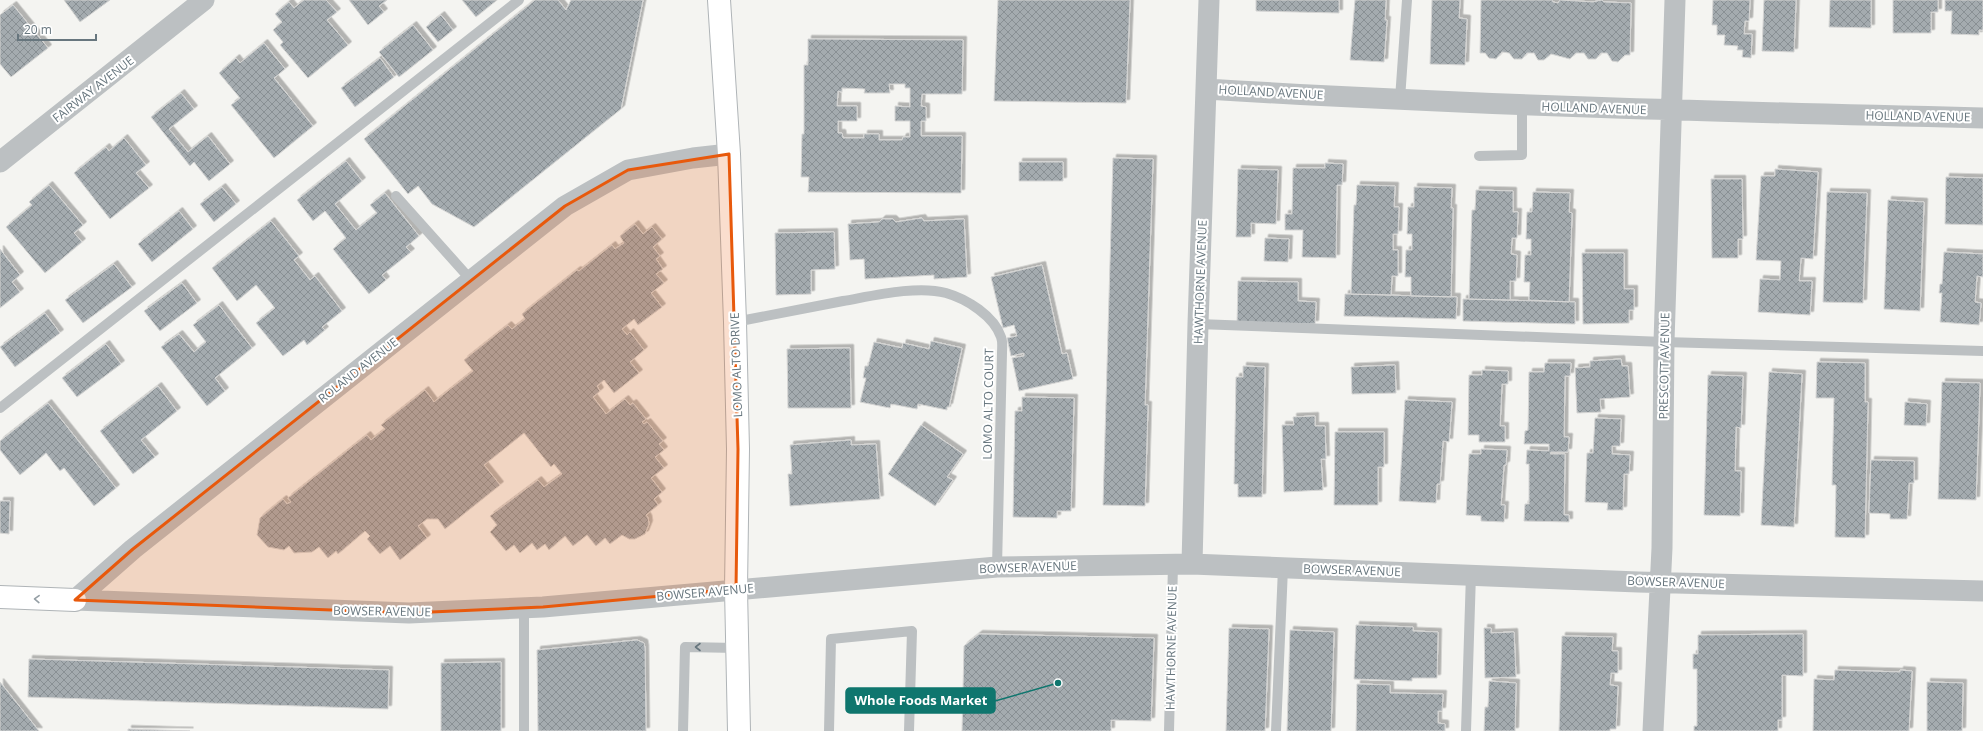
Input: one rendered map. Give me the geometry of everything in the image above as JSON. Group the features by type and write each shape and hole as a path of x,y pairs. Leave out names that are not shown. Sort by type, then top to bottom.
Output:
{"street":[{"name":"FAIRWAY AVENUE","path":"0,162 204,0"},
{"name":"LOMO ALTO DRIVE","path":"719,0 729,154 735,322 738,449 736,589 739,731"},
{"name":"HAWTHORNE AVENUE","path":"1182,564 1198,324 1210,0"},
{"name":"PRESCOTT AVENUE","path":"1653,731 1660,582 1664,342 1675,0"},
{"name":"HOLLAND AVENUE","path":"1206,89 1522,106 1983,118"},
{"name":"ROLAND AVENUE","path":"75,600 133,549 565,206 628,170 693,158 729,154"},
{"name":"BOWSER AVENUE","path":"75,600 409,613 524,608 997,567 1182,564 1660,582 1983,591"},
{"path":"0,597 75,600"}],"lane":[{"path":"0,408 519,0"},
{"path":"1400,99 1407,0"},
{"path":"1479,156 1522,155 1522,106"},
{"path":"396,196 471,280"},
{"name":"LOMO ALTO COURT","path":"735,322 878,295 916,291 945,293 965,301 983,312 993,324 1001,338 1002,353 997,567"},
{"path":"1198,324 1664,342 1983,351"},
{"name":"HAWTHORNE AVENUE","path":"1169,731 1182,564"},
{"path":"1276,731 1283,568"},
{"path":"1466,731 1471,574"},
{"path":"524,608 524,731"},
{"path":"829,731 831,639 912,631 909,731"},
{"path":"683,731 685,647 737,648"}],"highlighted area":[{"path":"729,154 738,449 736,589 543,607 409,613 75,600 133,549 565,206 628,170"}],"building":[{"path":"64,0 110,0 80,22"},
{"path":"304,0 326,0 337,12 327,20 348,45 308,78 280,45 283,42 273,30 282,22 275,14 289,2 294,8"},
{"path":"349,0 387,0 379,6 384,12 368,25"},
{"path":"462,0 497,0 476,17"},
{"path":"535,0 558,0 566,10 571,0 643,0 621,109 474,227 432,204 418,186 408,194 364,139"},
{"path":"998,0 1130,0 1126,103 994,101"},
{"path":"1256,0 1339,0 1339,13 1256,11"},
{"path":"1355,0 1386,0 1385,20 1387,20 1384,62 1350,60"},
{"path":"1432,0 1460,0 1459,18 1467,19 1465,65 1430,64"},
{"path":"1481,0 1552,0 1553,2 1558,3 1560,0 1593,2 1602,0 1604,2 1631,3 1630,55 1625,55 1618,62 1612,61 1607,53 1601,53 1596,59 1588,59 1584,53 1576,53 1570,59 1551,54 1544,60 1538,60 1534,53 1527,53 1522,59 1514,59 1509,53 1502,52 1496,59 1489,58 1485,53 1480,53"},
{"path":"1713,0 1750,0 1749,21 1745,21 1744,34 1752,34 1751,58 1742,57 1743,50 1737,50 1738,46 1724,45 1725,35 1717,35 1717,25 1712,25"},
{"path":"1764,0 1796,0 1794,52 1762,51"},
{"path":"1830,0 1871,0 1871,28 1829,27"},
{"path":"1893,0 1938,0 1938,12 1931,12 1931,33 1893,33"},
{"path":"1945,0 1983,0 1983,30 1979,30 1979,35 1951,34 1952,11 1945,11"},
{"path":"13,5 48,48 11,77 0,64 0,15"},
{"path":"441,15 453,30 438,42 426,27"},
{"path":"413,25 433,50 399,77 379,52"},
{"path":"808,39 963,40 962,94 922,94 921,106 926,107 926,121 921,121 921,136 962,136 961,193 808,192 809,177 801,177 802,134 804,134 804,65 808,65","holes":["889,84 905,84 905,88 910,88 910,107 895,106 895,121 910,121 910,137 903,137 902,140 879,140 879,134 864,134 864,138 843,138 842,133 838,133 838,121 857,121 857,106 837,106 838,91 842,92 842,88 865,89 864,93 890,93"]},
{"path":"264,43 285,69 274,78 313,126 274,158 231,105 240,98 219,73 236,58 240,63"},
{"path":"380,58 394,77 355,107 341,88"},
{"path":"181,93 194,109 169,129 188,152 208,136 230,164 209,181 194,162 190,166 151,117"},
{"path":"124,138 146,165 136,173 149,188 110,219 74,173 106,147 109,151"},
{"path":"1113,158 1153,159 1145,405 1148,405 1145,506 1103,505"},
{"path":"346,161 362,181 335,204 356,230 377,213 370,205 385,193 419,236 406,247 411,252 382,275 386,280 369,294 333,249 346,238 325,211 313,221 297,200"},
{"path":"1019,162 1063,162 1063,181 1019,181"},
{"path":"1325,163 1343,164 1342,185 1337,185 1336,258 1302,257 1303,230 1285,230 1285,214 1292,214 1293,168 1325,168"},
{"path":"1238,169 1278,170 1276,224 1251,223 1251,237 1236,237"},
{"path":"1775,169 1818,172 1813,259 1801,258 1799,281 1812,281 1810,315 1758,312 1760,279 1780,280 1781,261 1756,260 1761,176 1775,176"},
{"path":"1946,177 1983,178 1983,225 1945,224"},
{"path":"1711,179 1742,179 1743,239 1738,239 1738,258 1712,258"},
{"path":"49,185 83,225 74,233 82,242 45,273 6,227 32,205 29,202"},
{"path":"1357,185 1395,186 1394,207 1399,207 1398,234 1393,234 1393,250 1398,250 1398,276 1392,276 1391,295 1351,294 1354,205 1356,205"},
{"path":"222,187 236,204 214,222 200,204"},
{"path":"1414,187 1452,188 1451,297 1411,296 1411,277 1405,277 1406,250 1412,250 1412,234 1407,234 1408,207 1414,207"},
{"path":"1476,190 1513,191 1513,212 1518,212 1517,238 1512,238 1511,254 1517,255 1516,281 1510,281 1510,300 1469,299 1472,210 1475,210"},
{"path":"1533,192 1570,193 1569,212 1572,213 1569,302 1529,300 1530,282 1524,282 1525,255 1531,255 1531,239 1526,239 1527,212 1532,212"},
{"path":"1827,192 1867,193 1863,303 1823,302"},
{"path":"1888,200 1924,202 1920,311 1884,309"},
{"path":"179,211 193,229 152,262 138,244"},
{"path":"922,218 924,221 964,219 967,277 934,279 934,275 865,279 864,259 850,260 848,224 879,222 882,219 893,219 896,222"},
{"path":"271,221 299,256 294,260 310,280 315,276 342,311 322,327 325,330 307,345 304,340 283,356 256,323 275,308 256,285 237,301 212,268"},
{"path":"635,224 643,234 652,227 662,239 653,247 660,256 656,259 663,269 656,274 664,283 651,293 662,307 638,325 634,319 622,329 627,335 630,332 644,350 630,362 639,373 614,393 604,380 597,386 600,391 593,397 606,414 625,399 630,405 633,403 646,419 642,422 644,424 647,422 663,441 659,444 664,450 655,457 664,468 651,478 662,492 654,499 658,505 646,515 649,524 645,534 635,539 629,539 622,535 610,544 605,538 596,546 587,535 573,546 565,536 549,550 545,544 537,550 532,543 520,553 514,545 506,551 490,532 497,525 490,516 538,480 544,487 562,474 554,464 551,467 524,433 484,465 500,485 445,529 438,519 427,519 418,526 427,538 400,560 390,546 380,554 367,539 370,536 365,531 338,554 336,551 328,558 319,547 312,552 294,553 289,546 284,550 268,547 257,535 260,518 283,499 287,504 291,502 288,498 367,435 371,440 385,429 381,425 425,390 434,402 473,371 464,360 508,325 512,329 525,319 522,314 577,270 579,271 612,245 615,249 624,243 620,236"},
{"path":"834,232 835,269 811,270 811,294 776,295 775,233"},
{"path":"1265,238 1289,239 1288,262 1264,261"},
{"path":"0,249 20,275 12,282 20,292 0,308"},
{"path":"1944,252 1983,254 1983,277 1977,276 1975,302 1981,303 1979,325 1940,322 1942,293 1939,293 1940,284 1942,284"},
{"path":"1582,253 1624,253 1624,289 1634,289 1634,310 1629,310 1629,323 1583,324"},
{"path":"114,264 132,287 83,323 65,300"},
{"path":"1042,265 1062,354 1067,353 1073,379 1019,391 1012,358 1024,356 1024,353 1011,356 1007,338 1017,336 1014,325 1003,328 991,277"},
{"path":"1238,281 1298,282 1298,301 1316,302 1315,324 1237,323"},
{"path":"182,283 197,303 160,331 144,311"},
{"path":"1345,294 1457,297 1456,319 1344,316"},
{"path":"1463,299 1575,302 1575,324 1463,321"},
{"path":"219,305 252,348 215,378 225,391 207,406 161,347 179,334 194,352 206,342 193,325"},
{"path":"45,313 60,333 15,367 0,347"},
{"path":"931,341 962,348 949,407 947,407 947,410 918,404 917,409 891,404 890,408 860,402 866,378 863,378 865,366 868,366 874,342 902,348 903,343 929,349"},
{"path":"106,344 121,364 77,397 62,378"},
{"path":"850,348 851,408 788,408 787,349"},
{"path":"1621,359 1622,366 1628,366 1630,397 1600,399 1601,412 1577,413 1575,368 1590,367 1590,361"},
{"path":"1817,362 1865,363 1865,402 1868,402 1865,538 1835,537 1836,485 1832,485 1834,398 1816,398"},
{"path":"1545,363 1571,363 1570,376 1565,376 1564,437 1569,437 1568,452 1551,452 1550,454 1565,454 1564,515 1569,515 1569,522 1524,521 1525,504 1529,504 1529,464 1526,464 1527,450 1549,451 1549,444 1524,444 1525,431 1528,430 1529,372 1544,372"},
{"path":"1395,365 1396,393 1352,394 1351,367"},
{"path":"1243,366 1265,367 1262,497 1238,497 1238,484 1234,484 1236,377 1243,377"},
{"path":"1482,370 1508,371 1508,384 1502,384 1500,426 1505,426 1505,442 1479,442 1479,435 1468,435 1469,375 1482,375"},
{"path":"1769,372 1802,374 1794,527 1761,525"},
{"path":"1708,375 1743,376 1741,428 1736,427 1735,471 1741,471 1740,516 1704,515"},
{"path":"1942,382 1980,383 1976,500 1938,499"},
{"path":"158,386 177,411 141,440 155,457 133,474 100,431"},
{"path":"1022,397 1074,398 1071,511 1057,511 1057,518 1013,517 1015,411 1022,411"},
{"path":"1405,400 1452,402 1449,442 1443,441 1440,484 1437,484 1436,503 1399,501"},
{"path":"1905,402 1927,404 1926,426 1904,425"},
{"path":"48,403 116,488 94,506 64,468 60,471 46,453 20,475 0,450 0,441"},
{"path":"1315,416 1315,426 1325,426 1326,459 1321,459 1323,490 1284,492 1282,425 1294,425 1293,417"},
{"path":"1595,418 1621,419 1620,446 1612,446 1612,454 1630,455 1629,474 1624,474 1623,510 1607,510 1608,503 1585,502 1587,453 1593,453"},
{"path":"921,425 963,454 947,477 953,480 935,506 888,474"},
{"path":"1335,432 1384,432 1384,467 1378,467 1378,505 1334,505"},
{"path":"851,440 851,445 876,444 880,499 790,506 788,474 792,474 790,445"},
{"path":"1481,449 1507,450 1506,465 1504,465 1501,505 1505,505 1504,522 1481,521 1481,516 1466,515 1469,454 1481,454"},
{"path":"1871,460 1914,461 1914,483 1909,483 1907,519 1890,519 1890,514 1869,513"},
{"path":"0,501 10,501 9,534 0,533"},
{"path":"1356,625 1413,627 1413,631 1438,632 1437,678 1412,678 1412,681 1354,679"},
{"path":"1229,628 1269,629 1265,731 1226,731"},
{"path":"1484,628 1491,628 1491,633 1514,632 1516,677 1485,678"},
{"path":"1290,630 1334,632 1331,731 1287,731"},
{"path":"979,634 1154,638 1151,721 1111,720 1111,731 962,731 964,646"},
{"path":"1803,634 1803,676 1782,675 1782,720 1778,720 1778,731 1694,731 1694,726 1697,726 1697,669 1693,669 1693,654 1698,654 1698,635"},
{"path":"1562,636 1613,637 1612,651 1618,651 1618,673 1611,673 1610,685 1618,686 1616,729 1610,729 1610,731 1559,731"},
{"path":"637,640 644,643 645,648 646,731 538,731 537,650"},
{"path":"29,659 389,670 388,709 28,697"},
{"path":"501,662 501,731 441,731 441,663"},
{"path":"1835,670 1912,671 1909,731 1813,731 1814,679 1834,680"},
{"path":"1489,681 1516,683 1515,731 1484,731 1485,707 1488,707"},
{"path":"0,682 39,731 0,731"},
{"path":"1927,682 1963,683 1962,731 1927,731"},
{"path":"1357,684 1390,685 1390,693 1443,694 1442,711 1438,711 1438,723 1445,724 1445,731 1356,731"},
{"path":"128,729 190,731 128,731"}],"place":[{"name":"Whole Foods Market","path":"1058,683"}]}
